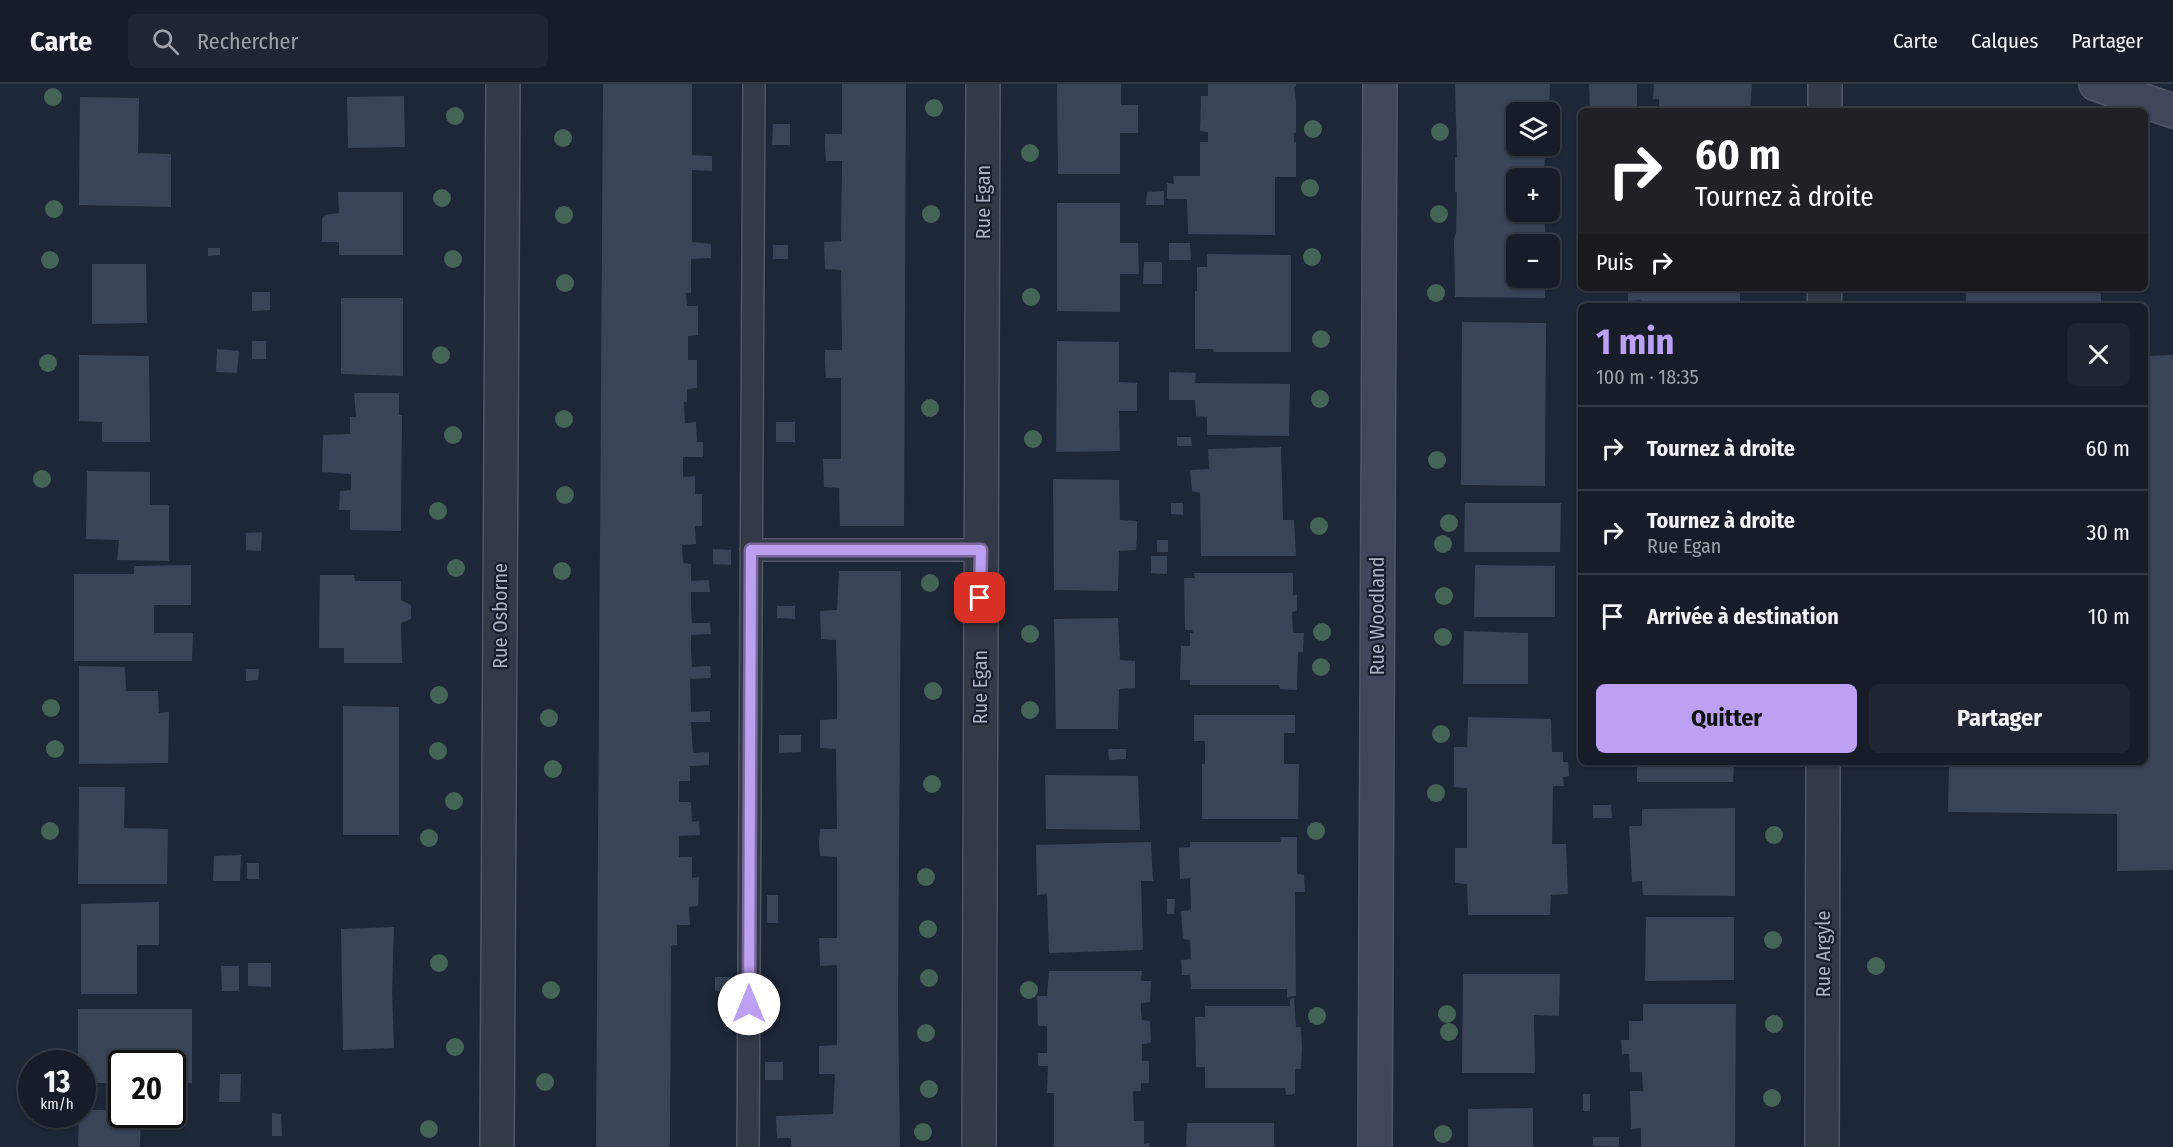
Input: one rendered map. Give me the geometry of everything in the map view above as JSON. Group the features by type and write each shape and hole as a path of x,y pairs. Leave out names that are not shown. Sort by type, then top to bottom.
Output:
{"street":[{"name":"Rue Osborne","path":"496,1147 503,84"},
{"name":"Rue Egan","path":"979,1147 983,84"},
{"name":"Rue Woodland","path":"1375,1147 1380,84"},
{"path":"1825,84 1825,108"},
{"path":"2096,84 2173,111"},
{"name":"Rue Argyle","path":"1822,1147 1823,765"}],"lane":[{"path":"748,1147 754,84"},
{"path":"751,550 981,550"}],"building":[{"path":"603,84 692,84 692,155 712,156 712,171 692,170 692,242 711,244 711,258 691,259 691,293 686,293 687,306 698,306 698,335 688,336 688,360 697,360 697,388 687,389 687,402 684,402 685,423 696,422 697,442 703,442 703,457 683,457 683,477 695,476 695,494 702,494 702,526 695,526 696,544 682,545 683,563 691,564 691,581 709,580 710,592 691,592 691,607 692,623 710,623 711,634 691,635 691,651 692,667 710,666 711,678 690,679 691,712 710,711 710,722 691,722 693,753 709,752 709,765 690,766 690,781 679,781 679,802 691,802 692,822 699,821 700,835 679,836 679,857 692,857 692,878 699,877 698,906 689,907 690,925 677,925 677,945 671,946 670,1147 596,1147"},
{"path":"842,84 906,84 904,526 840,526 839,488 824,487 823,459 841,459 841,378 826,378 825,350 842,350 841,270 825,269 824,242 841,241 842,161 826,161 825,134 842,134"},
{"path":"1057,84 1121,84 1121,105 1138,105 1138,133 1120,133 1120,174 1058,174"},
{"path":"1208,84 1296,84 1296,87 1294,86 1296,133 1294,133 1294,142 1296,142 1296,177 1275,177 1275,235 1188,234 1187,199 1167,199 1167,183 1174,184 1173,176 1200,176 1200,142 1208,142 1208,132 1200,131 1201,96 1208,96"},
{"path":"1455,84 1550,84 1549,102 1506,102 1506,156 1545,156 1544,168 1506,168 1506,222 1545,222 1545,234 1506,234 1506,288 1545,288 1545,298 1455,297 1454,239 1457,192 1455,192 1455,157 1457,157"},
{"path":"1589,84 1637,84 1637,108 1590,108"},
{"path":"1654,84 1752,84 1750,108 1659,108 1659,99 1653,99"},
{"path":"404,96 405,147 348,148 347,97"},
{"path":"80,97 139,98 138,153 171,154 171,207 79,205"},
{"path":"773,124 790,124 790,145 772,145"},
{"path":"1164,191 1164,205 1146,205 1147,192"},
{"path":"338,192 403,192 403,255 339,255 339,242 322,242 322,219 325,215 339,213"},
{"path":"1057,203 1120,203 1120,243 1138,243 1139,274 1120,274 1120,312 1057,311"},
{"path":"1169,243 1190,243 1191,260 1169,260"},
{"path":"773,245 788,245 788,259 773,259"},
{"path":"208,248 220,248 220,255 208,256"},
{"path":"1207,254 1291,255 1291,352 1214,352 1213,349 1195,349 1197,267 1207,267"},
{"path":"1144,262 1162,262 1162,284 1143,284"},
{"path":"92,264 146,264 147,323 92,324"},
{"path":"1628,291 1740,291 1740,303 1628,301"},
{"path":"1966,291 2101,291 2101,303 1966,303"},
{"path":"252,292 270,292 270,310 252,311"},
{"path":"341,298 403,298 403,376 341,374"},
{"path":"1462,322 1546,323 1545,486 1461,485"},
{"path":"252,341 266,341 266,359 252,359"},
{"path":"1057,341 1119,342 1119,382 1137,383 1137,411 1119,411 1120,451 1056,452"},
{"path":"217,349 239,351 237,373 216,372"},
{"path":"79,355 149,356 150,442 102,442 102,422 79,421"},
{"path":"2173,355 2173,870 2117,871 2117,814 1948,812 1949,765 2148,765 2148,356"},
{"path":"1169,372 1196,373 1195,383 1290,384 1289,436 1207,435 1207,417 1196,416 1195,400 1169,400"},
{"path":"354,393 399,393 399,415 402,415 401,531 350,530 350,510 339,510 340,491 351,490 351,474 322,472 323,435 350,434 350,417 356,417"},
{"path":"776,422 795,422 795,442 776,442"},
{"path":"1177,437 1191,437 1192,446 1177,446"},
{"path":"1281,447 1283,520 1294,520 1296,556 1201,556 1200,493 1192,491 1190,470 1209,469 1208,449"},
{"path":"87,471 150,472 150,505 169,505 169,561 117,560 119,540 86,539"},
{"path":"1053,479 1119,480 1120,520 1137,521 1137,537 1136,550 1119,551 1118,591 1054,590"},
{"path":"1171,503 1183,503 1183,515 1171,514"},
{"path":"1465,503 1561,503 1560,552 1464,552"},
{"path":"262,532 261,551 246,550 246,533"},
{"path":"1157,540 1168,540 1168,552 1157,552"},
{"path":"713,549 731,550 731,565 713,564"},
{"path":"1151,556 1167,556 1167,574 1151,573"},
{"path":"191,565 191,605 154,605 154,633 193,633 192,661 74,661 74,574 134,574 134,566"},
{"path":"1475,565 1555,566 1555,617 1474,617"},
{"path":"839,571 901,571 898,1005 900,1147 791,1147 791,1138 777,1138 776,1116 833,1114 835,1074 819,1074 819,1046 837,1045 837,965 820,966 819,938 837,938 837,857 820,856 819,843 820,829 837,829 836,749 820,748 820,720 837,719 836,640 821,639 820,611 837,610"},
{"path":"1194,573 1293,573 1293,595 1297,595 1297,611 1292,612 1293,633 1304,633 1303,652 1298,652 1297,690 1280,689 1279,685 1190,685 1190,680 1180,680 1181,646 1190,646 1190,633 1193,633 1192,630 1185,630 1184,578 1195,578"},
{"path":"320,575 354,575 355,581 401,581 401,600 411,605 411,619 401,623 402,663 344,663 344,648 319,648"},
{"path":"777,606 795,606 795,619 777,618"},
{"path":"1118,618 1120,660 1135,661 1135,688 1119,689 1118,729 1056,729 1054,619"},
{"path":"1464,631 1528,633 1528,684 1463,684"},
{"path":"79,666 125,667 126,691 158,691 159,713 169,712 168,763 79,764"},
{"path":"246,669 259,669 258,680 246,681"},
{"path":"343,706 399,707 399,835 343,835"},
{"path":"1194,715 1295,715 1295,733 1284,733 1284,764 1299,764 1298,819 1202,819 1202,764 1205,764 1205,741 1194,741"},
{"path":"1468,717 1551,719 1552,752 1563,752 1563,762 1568,762 1569,776 1563,777 1564,786 1553,786 1552,844 1566,844 1568,894 1551,895 1550,915 1468,915 1467,884 1455,883 1455,848 1467,848 1467,788 1454,787 1454,747 1467,747"},
{"path":"779,735 801,735 801,752 779,753"},
{"path":"1108,749 1126,749 1126,759 1109,760"},
{"path":"1637,765 1734,765 1733,782 1637,782"},
{"path":"1045,775 1138,776 1140,830 1046,829"},
{"path":"79,787 125,787 124,828 168,829 167,884 78,884"},
{"path":"1593,805 1611,805 1612,818 1593,818"},
{"path":"1735,808 1735,896 1643,895 1642,881 1632,882 1629,826 1642,826 1642,809"},
{"path":"1280,837 1297,837 1297,874 1304,875 1305,892 1295,892 1296,996 1287,997 1287,989 1191,989 1190,975 1182,975 1181,960 1191,959 1190,940 1183,939 1181,911 1191,910 1190,878 1180,879 1179,848 1190,847 1190,842 1281,842"},
{"path":"1151,842 1153,881 1141,881 1143,950 1049,953 1047,894 1037,895 1036,845"},
{"path":"241,855 240,881 213,881 214,856"},
{"path":"247,863 259,863 259,879 247,879"},
{"path":"767,895 778,895 778,923 767,923"},
{"path":"1167,899 1175,899 1174,914 1167,914"},
{"path":"159,902 159,945 137,945 137,994 81,994 81,904"},
{"path":"1646,917 1734,917 1734,980 1645,981"},
{"path":"394,927 392,992 394,1048 343,1050 341,929"},
{"path":"248,963 271,963 271,987 248,986"},
{"path":"221,966 239,966 239,991 222,991"},
{"path":"1049,971 1142,971 1141,981 1151,981 1150,1002 1141,1003 1142,1020 1150,1021 1151,1043 1142,1044 1142,1061 1149,1061 1149,1083 1141,1083 1141,1091 1133,1091 1134,1121 1144,1121 1144,1144 1150,1143 1149,1147 1054,1147 1054,1093 1047,1093 1048,1066 1038,1066 1038,1053 1047,1053 1047,1026 1038,1026 1037,996 1047,996"},
{"path":"1463,974 1560,974 1559,1016 1534,1015 1535,1073 1462,1073"},
{"path":"715,977 729,977 729,991 715,991"},
{"path":"1294,998 1296,1027 1301,1027 1302,1047 1301,1069 1295,1069 1295,1094 1286,1095 1285,1088 1205,1088 1205,1067 1196,1067 1195,1017 1205,1017 1205,1006 1290,1006 1290,999"},
{"path":"1643,1004 1736,1004 1735,1147 1641,1147 1641,1128 1631,1129 1630,1091 1643,1091 1642,1072 1630,1072 1629,1054 1622,1054 1621,1040 1629,1040 1629,1021 1643,1021"},
{"path":"78,1009 192,1009 192,1083 186,1083 186,1050 108,1050 108,1083 96,1083 96,1050 78,1050"},
{"path":"765,1062 783,1062 783,1080 765,1080"},
{"path":"220,1074 241,1074 240,1102 219,1102"},
{"path":"1583,1094 1590,1094 1590,1111 1583,1111"},
{"path":"1533,1108 1533,1147 1468,1147 1468,1109"},
{"path":"96,1110 108,1110 108,1128 141,1128 140,1147 78,1147 79,1128 96,1128"},
{"path":"272,1113 281,1114 282,1136 272,1136"},
{"path":"1187,1123 1274,1123 1274,1147 1186,1147"},
{"path":"1593,1137 1619,1137 1619,1147 1593,1146"}],"route":[{"path":"749,1004 751,550 981,550 980,598"}]}
